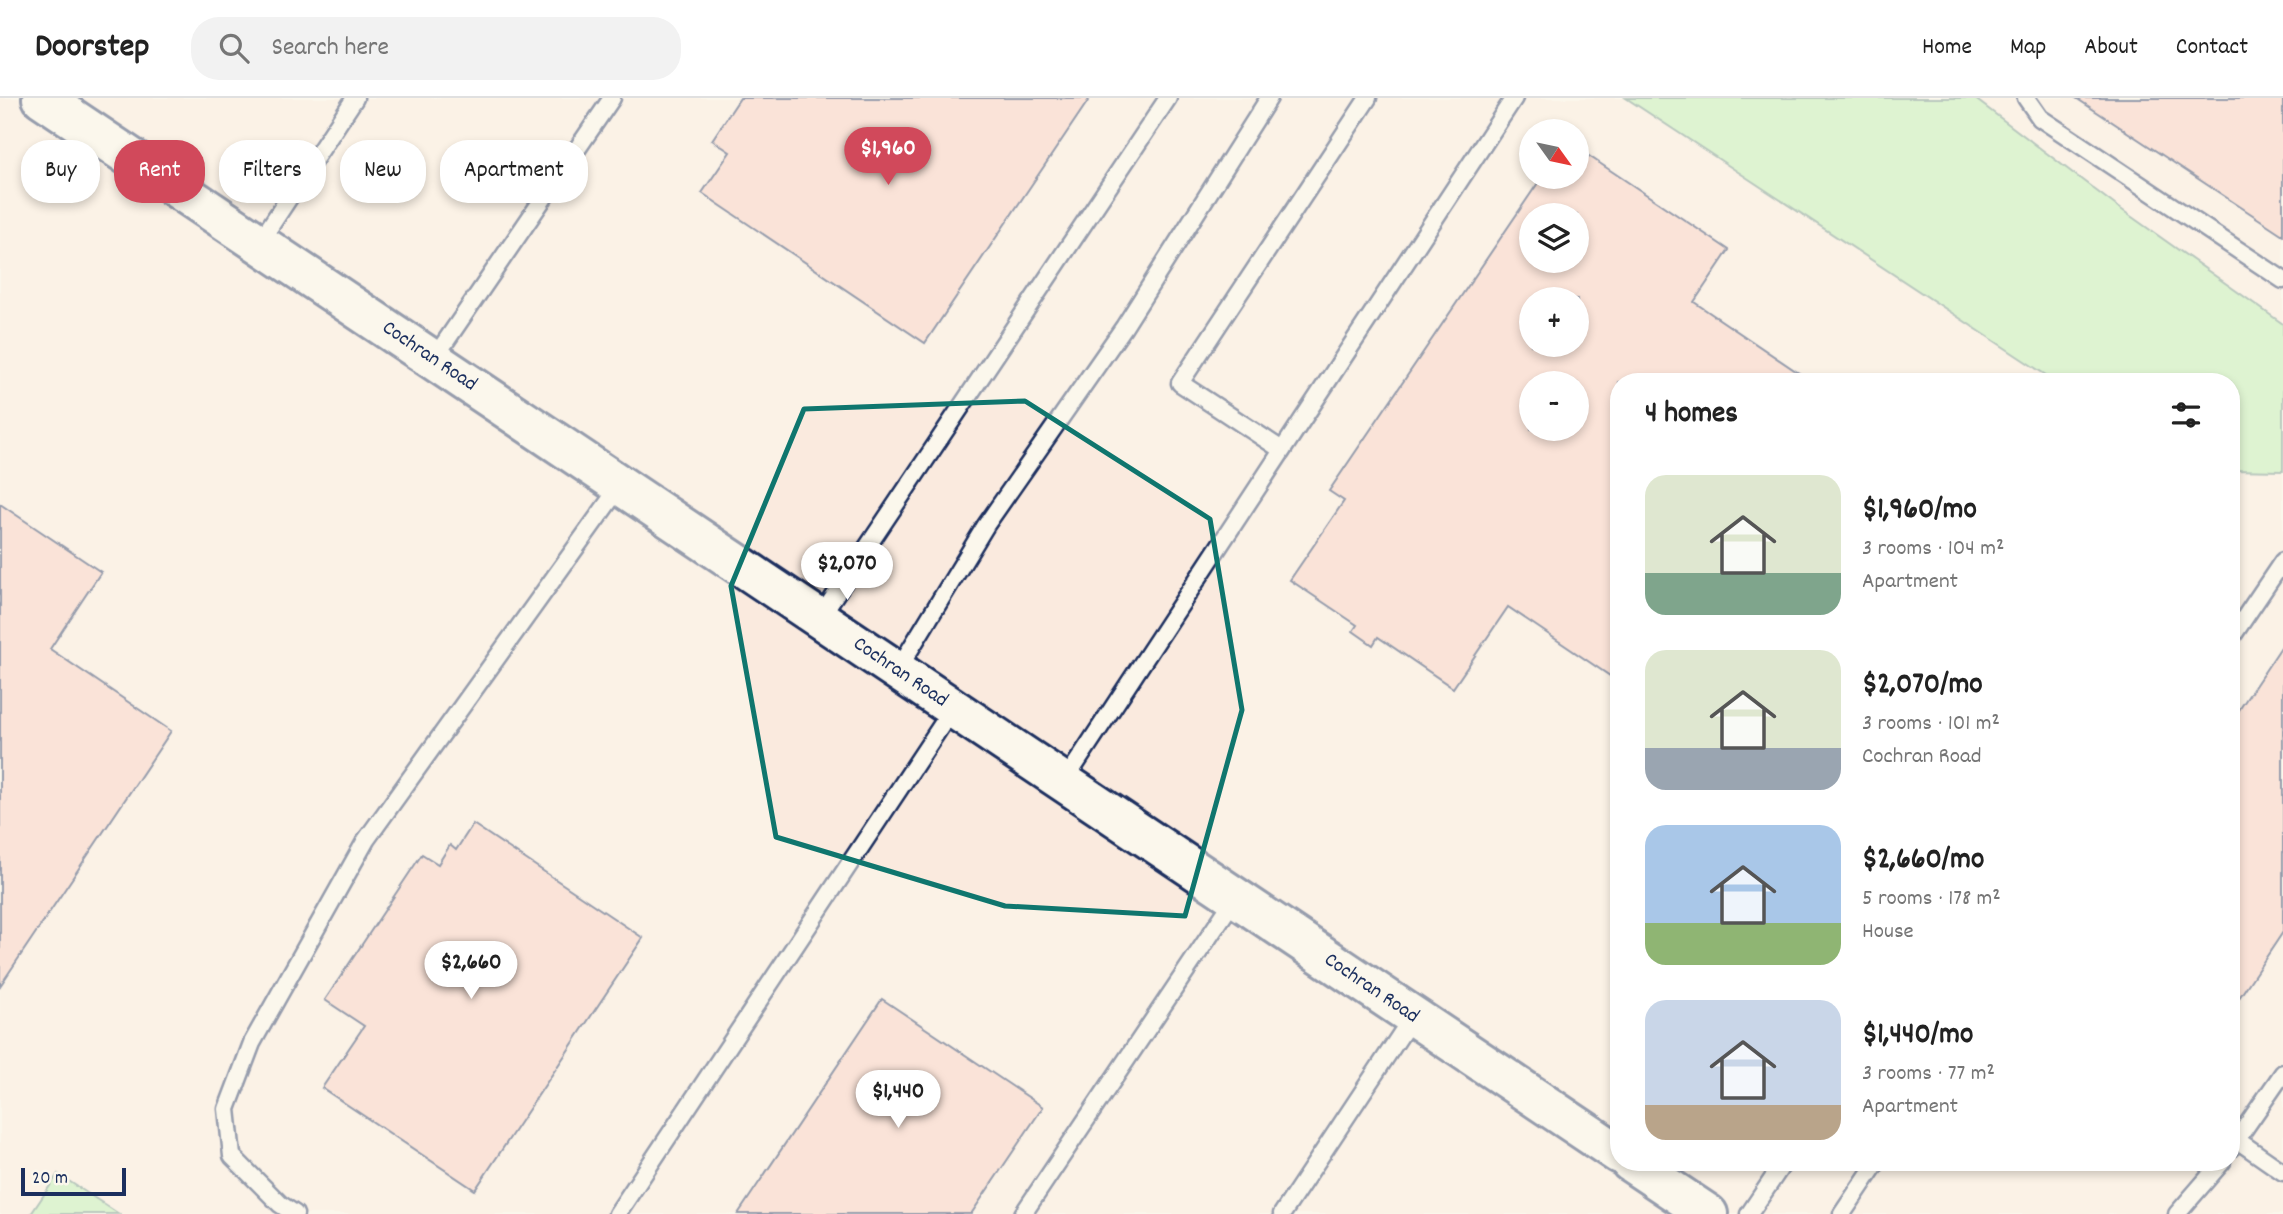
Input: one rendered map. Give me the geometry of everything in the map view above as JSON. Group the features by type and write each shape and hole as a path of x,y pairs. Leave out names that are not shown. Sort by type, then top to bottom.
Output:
{"street":[{"name":"Cochran Road","path":"43,98 1610,1148"},
{"path":"1644,1171 1708,1214"}],"lane":[{"path":"259,243 355,98"},
{"path":"433,360 612,98"},
{"path":"819,619 1168,98"},
{"path":"897,671 986,525 1125,327 1269,98"},
{"path":"1282,450 1180,383 1368,98"},
{"path":"1064,782 1514,98"},
{"path":"2026,98 2040,118 2283,280"},
{"path":"295,1214 280,1204 232,1156 227,1109 252,1043 366,840 620,486"},
{"path":"2240,625 2283,561"},
{"path":"617,1214 953,708"},
{"path":"1023,1214 1236,898"},
{"path":"1282,1214 1413,1016"},
{"path":"2240,1135 2283,1073"},
{"path":"2240,1147 2283,1172"},
{"path":"1749,1214 1778,1171"},
{"path":"1842,1214 1871,1171"},
{"path":"2177,1214 2214,1171"}],"highlighted area":[{"path":"1025,401 1210,519 1242,710 1185,916 1005,906 776,837 731,586 804,409"}],"shaded area":[{"path":"0,98 2283,98 2283,1214 119,1214 58,1174 31,1214 0,1214"}],"green space":[{"path":"1626,98 1974,98 2115,205 2283,324 2283,471 2240,470 2240,373 2043,373"},
{"path":"58,1174 119,1214 31,1214"}],"building":[{"path":"740,98 1090,98 925,343 702,193 730,152 712,140"},
{"path":"2076,98 2283,98 2283,235"},
{"path":"1589,156 1729,250 1694,302 1799,373 1610,373 1610,676 1508,607 1453,688 1378,637 1373,645 1353,631 1357,625 1290,580 1344,501 1329,491 1519,211 1519,273 1589,273 1589,203 1524,203 1534,189 1589,189"},
{"path":"0,504 101,572 50,649 171,731 0,986"},
{"path":"2283,644 2283,932 2240,996 2240,708"},
{"path":"473,824 643,938 475,1190 322,1088 364,1026 325,1000 422,854 438,864 450,845 456,850"},
{"path":"882,999 1043,1107 971,1214 738,1214"}]}
